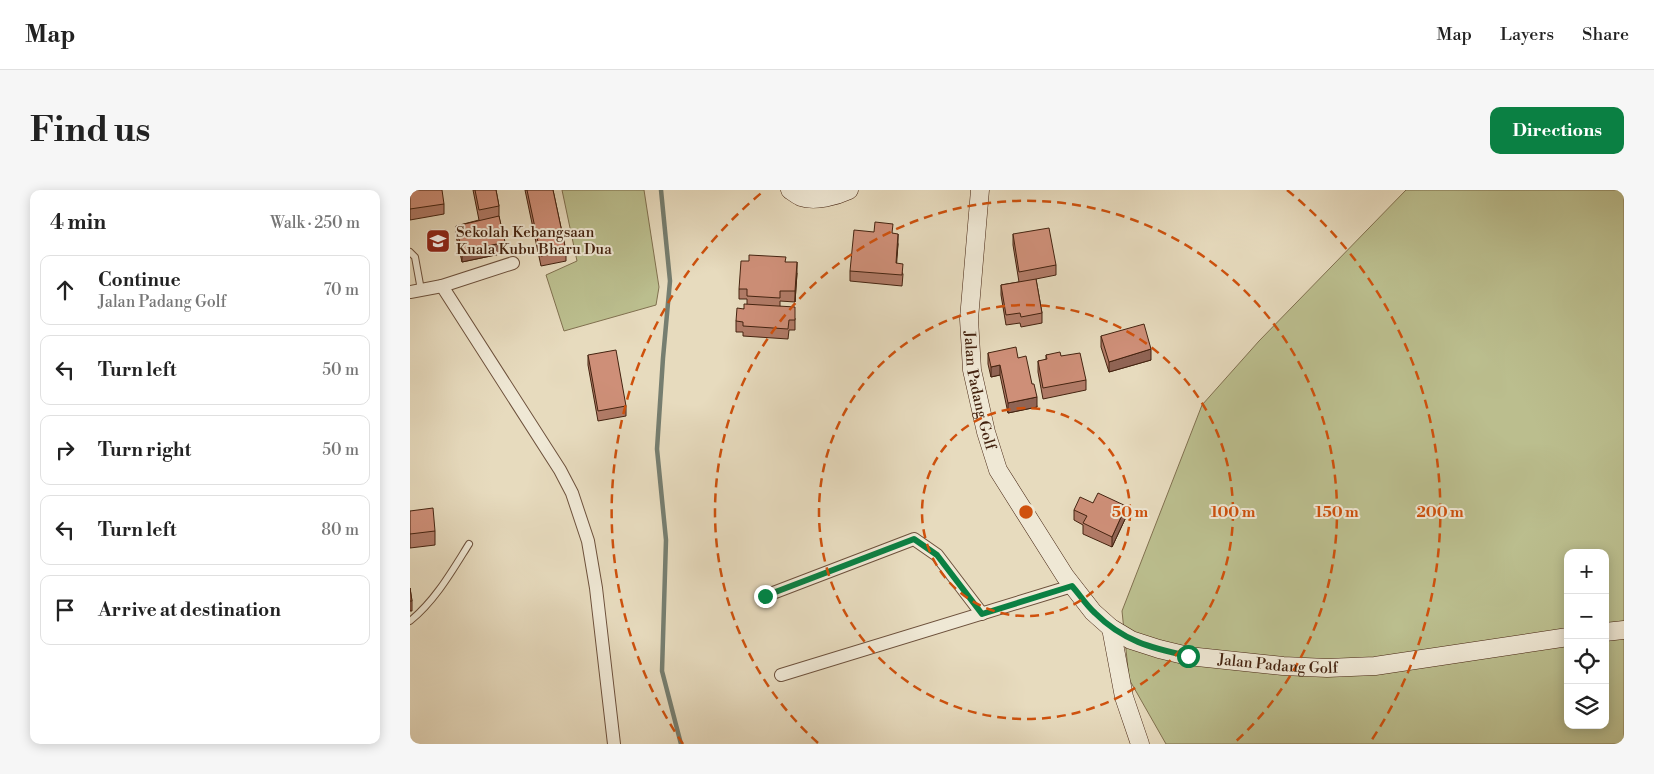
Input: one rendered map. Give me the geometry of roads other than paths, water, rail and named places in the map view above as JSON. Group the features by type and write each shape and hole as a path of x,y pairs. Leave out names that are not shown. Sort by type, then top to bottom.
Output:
{"street":[{"path":"790,190 810,199 829,193 849,190"},
{"name":"Jalan Padang Golf","path":"980,190 969,319 972,370 986,432 998,470 1072,586 1093,612 1111,628 1131,640 1188,656 1283,666 1326,668 1375,666 1564,638"},
{"path":"415,291 442,286 513,263"},
{"path":"442,286 560,470 572,493 588,541 596,588 614,744"},
{"path":"765,596 914,539 937,555 982,614"},
{"path":"781,675 1072,586"},
{"path":"1111,628 1124,697 1140,744"},
{"path":"1609,632 1624,630"}],"lane":[{"path":"410,252 415,257 415,291"},
{"path":"410,621 431,600 469,544"}],"waterway":[{"path":"661,190 670,281 657,449 666,540 662,671 681,744"}],"place":[{"name":"Sekolah Kebangsaan Kuala Kubu Bharu Dua","path":"438,241"}]}
